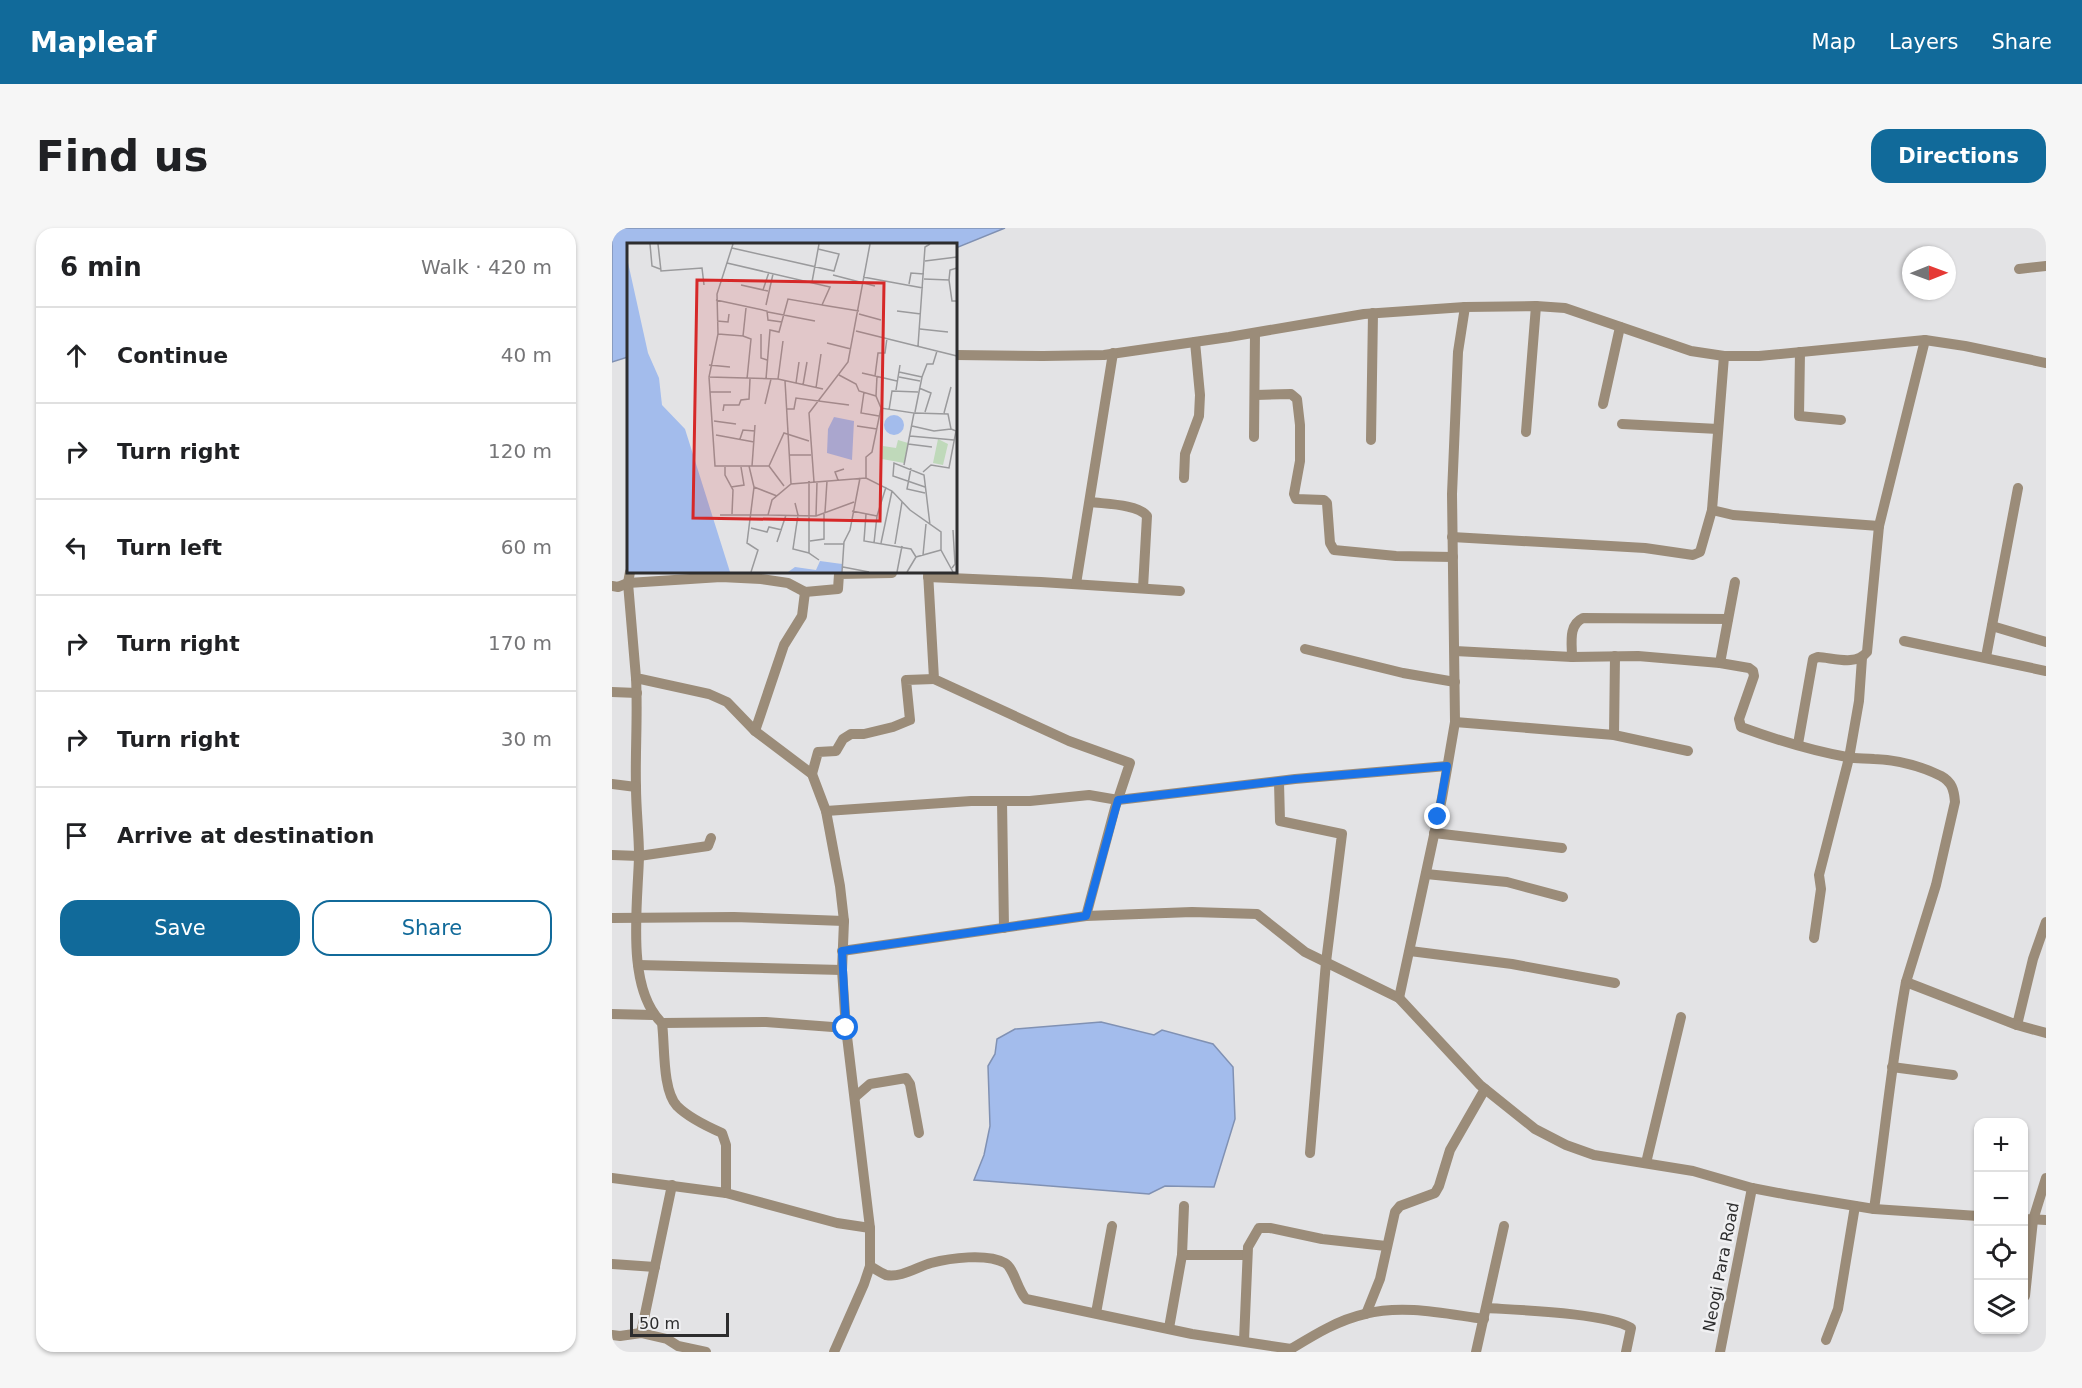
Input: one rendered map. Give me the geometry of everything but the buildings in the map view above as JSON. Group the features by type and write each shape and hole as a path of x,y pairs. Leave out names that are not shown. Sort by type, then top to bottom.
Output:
{"street":[{"path":"2019,269 2046,266"},
{"path":"1526,432 1536,306"},
{"path":"957,355 1042,356 1113,353 1255,333 1373,313 1465,307 1536,306 1565,308 1691,351 1724,356 1759,356 1925,340 2046,363"},
{"path":"1399,998 1426,874 1455,722 1452,537 1458,352 1465,307"},
{"path":"1371,440 1373,313"},
{"path":"1603,404 1620,327"},
{"path":"1254,437 1255,333"},
{"path":"1798,744 1813,659 1818,657 1855,660 1862,658 1867,652 1880,526 1925,340"},
{"path":"1184,478 1185,454 1199,416 1200,395 1195,342"},
{"path":"1800,352 1799,416 1841,420"},
{"path":"1076,584 1091,502 1113,353"},
{"path":"1452,537 1645,548 1693,555 1700,552 1712,510 1724,356"},
{"path":"1256,395 1291,394 1297,399 1300,461 1294,494 1296,499 1324,500 1327,503 1330,543 1334,550 1396,556 1453,557"},
{"path":"1622,424 1718,429"},
{"path":"1986,657 2018,488"},
{"path":"1091,502 1135,508 1143,511 1147,516 1143,588"},
{"path":"1712,510 1733,515 1880,526"},
{"path":"630,573 628,583 637,693 636,787 639,856 635,916 638,965 653,1015 662,1023 766,1022 846,1028"},
{"path":"612,586 618,587 628,583 721,578 788,584 805,592 838,589 839,574 892,573"},
{"path":"934,680 928,574 1180,591"},
{"path":"1720,663 1736,582"},
{"path":"755,731 784,645 802,616 805,592"},
{"path":"1572,657 1573,629 1576,622 1583,618 1728,619"},
{"path":"1992,626 2046,642"},
{"path":"1904,641 2046,671"},
{"path":"1305,650 1403,673 1455,682"},
{"path":"1455,651 1572,657 1638,656 1720,663 1749,668 1753,671 1754,676 1739,719 1741,727 1849,758 1909,764 1942,776 1950,783 1954,790 1955,802 1936,885 1906,982 1892,1067 1874,1209"},
{"path":"1614,735 1615,656"},
{"path":"1814,938 1821,889 1819,875 1849,758 1859,701 1862,658"},
{"path":"636,678 709,694 727,702 755,731 812,774 826,812 844,921 842,970 846,1028 870,1228 870,1266 834,1352"},
{"path":"812,774 818,752 836,750 843,739 851,734 864,735 893,728 910,720 906,680 934,680 1069,741 1130,763 1086,916"},
{"path":"612,692 637,693"},
{"path":"1455,722 1614,735 1688,751"},
{"path":"826,812 1089,795 1118,800 1447,766"},
{"path":"1279,782 1280,821 1342,834 1326,962 1311,1153"},
{"path":"612,784 636,787"},
{"path":"1002,801 1004,928"},
{"path":"1434,833 1562,848"},
{"path":"612,855 639,856 708,846 711,838"},
{"path":"1426,874 1507,882 1563,897"},
{"path":"842,951 1086,916 1192,912 1257,914 1305,952 1399,998 1485,1089 1535,1129 1566,1145 1594,1155 1693,1171 1752,1188 1855,1206 1974,1216"},
{"path":"612,918 635,916 844,921"},
{"path":"2017,1025 2033,959 2046,922"},
{"path":"1410,951 1512,964 1615,983"},
{"path":"638,965 842,970"},
{"path":"1906,982 2017,1025 2046,1033"},
{"path":"612,1014 653,1015"},
{"path":"1646,1163 1681,1017"},
{"path":"662,1023 669,1094 676,1106 699,1122 722,1133 726,1145 726,1193"},
{"path":"1892,1067 1953,1076"},
{"path":"855,1097 870,1084 906,1078 910,1084 919,1133"},
{"path":"1366,1314 1380,1279 1395,1212 1400,1206 1435,1193 1450,1150 1485,1089"},
{"path":"612,1178 726,1193 837,1223 870,1228"},
{"path":"2046,1178 2028,1219 2046,1220"},
{"path":"641,1333 672,1185"},
{"name":"Neogi Para Road","path":"1720,1352 1752,1188"},
{"path":"1169,1328 1182,1255 1184,1206"},
{"path":"1826,1340 1838,1309 1855,1206"},
{"path":"1096,1312 1112,1226"},
{"path":"1476,1352 1504,1226"},
{"path":"2026,1280 2028,1226"},
{"path":"1244,1341 1248,1247 1259,1228 1270,1228 1322,1239 1386,1246"},
{"path":"1182,1255 1248,1255"},
{"path":"870,1266 886,1274 894,1275 930,1263 951,1259 981,1258 997,1261 1006,1264 1012,1271 1018,1290 1026,1299 1291,1350 1326,1328 1366,1314 1406,1310 1602,1319 1631,1328 1626,1352"},
{"path":"612,1264 655,1267"},
{"path":"612,1335 641,1333 667,1340 678,1346 706,1352"}],"water":[{"path":"612,228 1005,228 957,248 957,243 627,243 627,357 612,362"},
{"path":"1101,1022 1154,1035 1162,1030 1213,1044 1233,1067 1235,1119 1214,1187 1165,1186 1149,1194 974,1180 984,1155 990,1126 988,1066 995,1054 997,1039 1015,1029"}],"route":[{"path":"846,1028 842,951 1086,916 1118,800 1295,779 1447,766 1438,817"}]}
